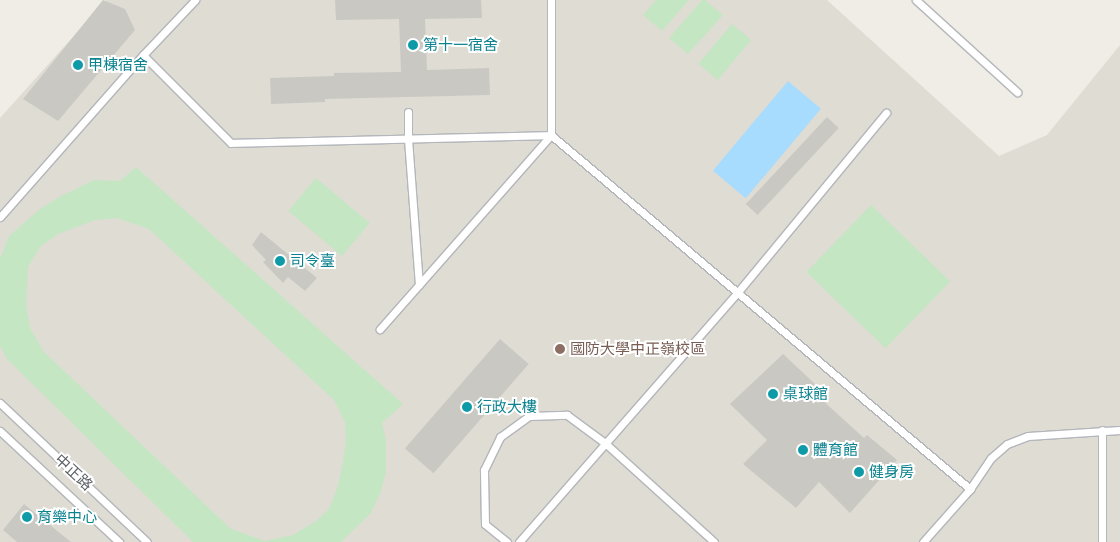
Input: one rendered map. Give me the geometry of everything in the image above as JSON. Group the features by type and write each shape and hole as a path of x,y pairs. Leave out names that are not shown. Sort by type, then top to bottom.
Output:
{"lane":[{"path":"0,217 143,55 195,0"},
{"path":"380,329 551,135 551,0"},
{"path":"916,0 1017,92"},
{"path":"143,55 231,143 551,135 970,488"},
{"path":"408,112 408,139 419,285"},
{"path":"518,542 737,293 886,113"},
{"name":"中正路","path":"0,403 147,542"},
{"path":"507,542 485,524 484,470 500,437 529,416 567,415 605,443 714,542"},
{"path":"1102,430 1102,542"},
{"path":"923,542 970,488 991,458 1007,444 1028,436 1120,430"},
{"name":"中正路","path":"0,431 118,542"}],"shaded area":[{"name":"國防大學中正嶺校區","path":"106,0 827,0 999,156 1047,135 1120,45 1120,542 0,542 0,118"}],"green space":[{"path":"656,0 689,0 662,31 643,15"},
{"path":"702,0 705,0 723,15 688,54 669,38"},
{"path":"732,24 751,40 718,80 699,64"},
{"path":"136,167 403,404 382,423 386,441 386,472 381,491 371,513 341,542 193,542 7,359 0,346 0,259 9,236 40,209 59,197 94,180 120,181","holes":["117,218 149,229 334,400 345,422 346,441 343,463 338,486 329,509 316,521 293,535 265,541 231,529 44,352 30,328 26,304 28,267 40,247 58,234 95,220"]},
{"path":"316,178 370,223 342,256 288,211"},
{"path":"871,205 950,281 886,348 806,272"}],"water":[{"path":"788,81 821,109 746,198 713,171"}],"building":[{"name":"甲棟宿舍","path":"103,0 125,9 135,30 58,121 23,99"},
{"name":"第十一宿舍","path":"335,0 481,0 482,18 425,19 427,70 489,68 490,95 325,99 325,102 271,104 270,78 334,76 334,73 401,72 399,19 336,20"},
{"path":"827,117 839,128 758,215 746,204"},
{"name":"司令臺","path":"261,232 317,278 305,291 288,277 283,283 263,262 266,260 252,245"},
{"name":"行政大樓","path":"500,339 529,364 434,473 405,448"},
{"path":"783,354 815,384 810,389 864,438 867,435 897,460 850,513 819,482 796,508 743,464 767,440 730,404"},
{"name":"育樂中心","path":"24,504 71,542 17,542 3,530"}],"place":[{"name":"第十一宿舍","path":"413,45"},
{"name":"甲棟宿舍","path":"78,65"},
{"name":"司令臺","path":"280,261"},
{"name":"國防大學中正嶺校區","path":"560,349"},
{"name":"桌球館","path":"773,394"},
{"name":"行政大樓","path":"467,407"},
{"name":"體育館","path":"803,450"},
{"name":"健身房","path":"859,472"},
{"name":"育樂中心","path":"27,517"}]}
